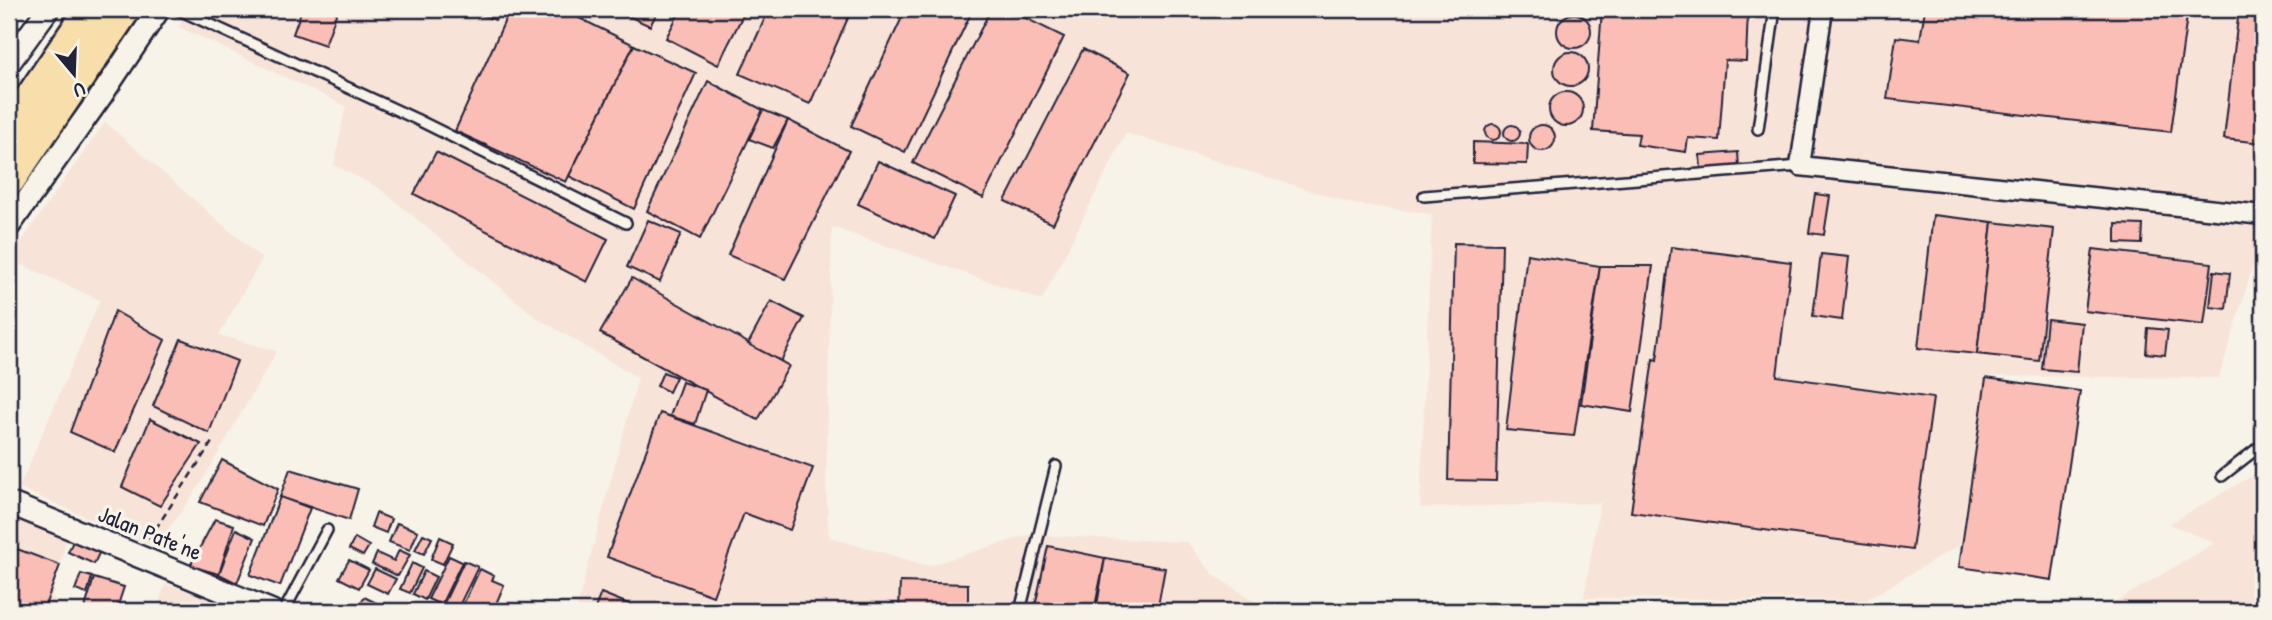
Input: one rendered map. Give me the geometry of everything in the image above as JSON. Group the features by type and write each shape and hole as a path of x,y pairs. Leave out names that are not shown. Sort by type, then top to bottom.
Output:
{"highway":[{"path":"9,131 92,9"},
{"path":"9,179 124,9"}],"street":[{"path":"9,63 48,9"},
{"path":"9,226 159,9"},
{"path":"1823,9 1800,166 2263,215"},
{"name":"Jalan Pate'ne","path":"9,503 272,611"}],"lane":[{"path":"177,9 416,119 626,223"},
{"path":"1758,129 1775,9"},
{"path":"1424,197 1800,166"},
{"path":"2222,476 2263,444"},
{"path":"1020,611 1056,466"},
{"path":"285,611 327,530"}],"path":[{"path":"138,557 214,439"}],"shaded area":[{"path":"188,9 2263,9 2263,233 2219,378 1986,376 1960,545 1866,600 1584,598 1600,503 1420,508 1432,214 1353,204 1126,133 1042,300 832,227 826,485 829,537 928,566 1028,535 1187,542 1214,575 1269,611 576,611 638,378 536,317 379,188 334,165 346,106 179,27"},
{"path":"105,122 262,259 219,335 277,351 200,485 156,547 19,488 100,300 9,259"},
{"path":"2263,466 2263,611 2100,611 2215,543 2169,524 2252,476"},
{"path":"9,515 67,535 52,598 78,611 9,611"},
{"path":"165,584 247,608 255,611 157,611"}],"building":[{"path":"302,9 338,9 325,45 293,34"},
{"path":"467,9 500,9 495,20"},
{"path":"510,9 561,9 634,45 566,182 455,131"},
{"path":"613,9 659,9 650,26"},
{"path":"681,9 746,9 718,65 666,38"},
{"path":"769,9 852,9 810,104 740,74"},
{"path":"906,9 973,9 905,152 851,126"},
{"path":"991,9 1007,9 1064,37 983,198 913,163"},
{"path":"1602,9 1748,9 1746,61 1725,60 1719,140 1688,138 1686,152 1637,145 1639,134 1593,131"},
{"path":"1925,9 2188,9 2171,132 1887,99 1896,37 1920,40"},
{"path":"2239,9 2263,9 2263,143 2224,139"},
{"path":"1574,14 1586,19 1591,31 1586,43 1574,48 1562,43 1557,31 1562,19"},
{"path":"634,45 696,73 634,209 569,176"},
{"path":"1083,49 1130,73 1053,224 1005,201"},
{"path":"1571,52 1583,57 1588,69 1583,81 1571,86 1559,81 1554,69 1559,57"},
{"path":"708,81 763,110 700,239 647,211"},
{"path":"1566,92 1578,97 1583,109 1578,121 1566,126 1554,121 1549,109 1554,97"},
{"path":"763,110 788,120 773,148 749,139"},
{"path":"788,120 849,151 785,279 728,255"},
{"path":"1493,124 1499,126 1499,138 1493,140 1487,138 1485,132 1487,126"},
{"path":"1512,125 1520,133 1512,141 1504,133"},
{"path":"1542,125 1551,129 1555,138 1551,147 1542,151 1533,147 1529,138 1533,129"},
{"path":"1473,142 1528,144 1527,164 1473,163"},
{"path":"436,152 608,239 587,282 414,194"},
{"path":"1738,152 1739,167 1701,169 1700,155"},
{"path":"878,161 955,196 935,239 858,204"},
{"path":"1815,194 1830,196 1824,235 1809,233"},
{"path":"1933,215 1992,222 1977,354 1918,348"},
{"path":"648,220 681,234 660,282 627,267"},
{"path":"1992,222 2054,229 2039,361 1977,354"},
{"path":"2116,224 2143,225 2142,244 2116,243"},
{"path":"1454,243 1502,244 1496,481 1448,480"},
{"path":"1671,247 1791,262 1777,376 1933,398 1912,550 1631,512 1653,359 1657,360"},
{"path":"2093,249 2212,263 2204,325 2085,311"},
{"path":"1527,254 1600,266 1574,436 1506,430"},
{"path":"1821,254 1849,257 1842,320 1813,316"},
{"path":"1600,266 1653,266 1632,412 1581,404"},
{"path":"2214,271 2230,273 2226,309 2210,307"},
{"path":"632,278 789,366 758,420 600,333"},
{"path":"771,301 804,318 781,361 748,344"},
{"path":"115,311 165,340 115,452 70,432"},
{"path":"2047,319 2082,323 2077,372 2042,369"},
{"path":"2148,328 2168,330 2165,355 2146,353"},
{"path":"181,339 237,361 209,433 153,406"},
{"path":"663,372 676,377 669,392 657,386"},
{"path":"1986,378 2080,391 2052,580 1959,567"},
{"path":"682,382 706,390 695,424 670,416"},
{"path":"660,413 813,468 790,530 744,513 713,596 607,557"},
{"path":"150,419 201,444 160,506 122,487"},
{"path":"222,460 278,489 263,526 200,502"},
{"path":"290,469 358,489 349,520 280,497"},
{"path":"280,497 310,508 280,586 250,575"},
{"path":"376,513 391,519 386,533 371,527"},
{"path":"215,519 234,525 219,574 190,566"},
{"path":"397,523 418,531 410,550 389,542"},
{"path":"236,529 255,538 237,583 219,574"},
{"path":"423,534 432,538 424,554 415,550"},
{"path":"440,537 453,543 443,564 431,559"},
{"path":"355,538 369,546 363,556 349,549"},
{"path":"74,539 100,551 94,564 68,552"},
{"path":"1048,546 1105,558 1094,611 1034,611"},
{"path":"17,549 60,565 43,611 9,611 9,572"},
{"path":"399,550 410,555 398,576 372,564 377,553 394,561"},
{"path":"449,556 462,562 441,605 428,599"},
{"path":"1105,558 1165,568 1157,611 1096,611"},
{"path":"349,560 369,570 359,588 339,578"},
{"path":"464,561 478,567 457,610 444,603"},
{"path":"412,563 422,568 410,593 400,589"},
{"path":"375,569 396,579 388,594 367,584"},
{"path":"480,569 494,576 492,580 504,585 493,611 479,608 477,611 460,611"},
{"path":"424,571 436,577 425,600 413,594"},
{"path":"81,574 92,577 87,594 75,590"},
{"path":"94,578 124,587 116,611 84,611"},
{"path":"900,582 968,584 968,611 899,611"},
{"path":"601,593 646,611 594,611"},
{"path":"364,597 393,611 357,611"}]}
